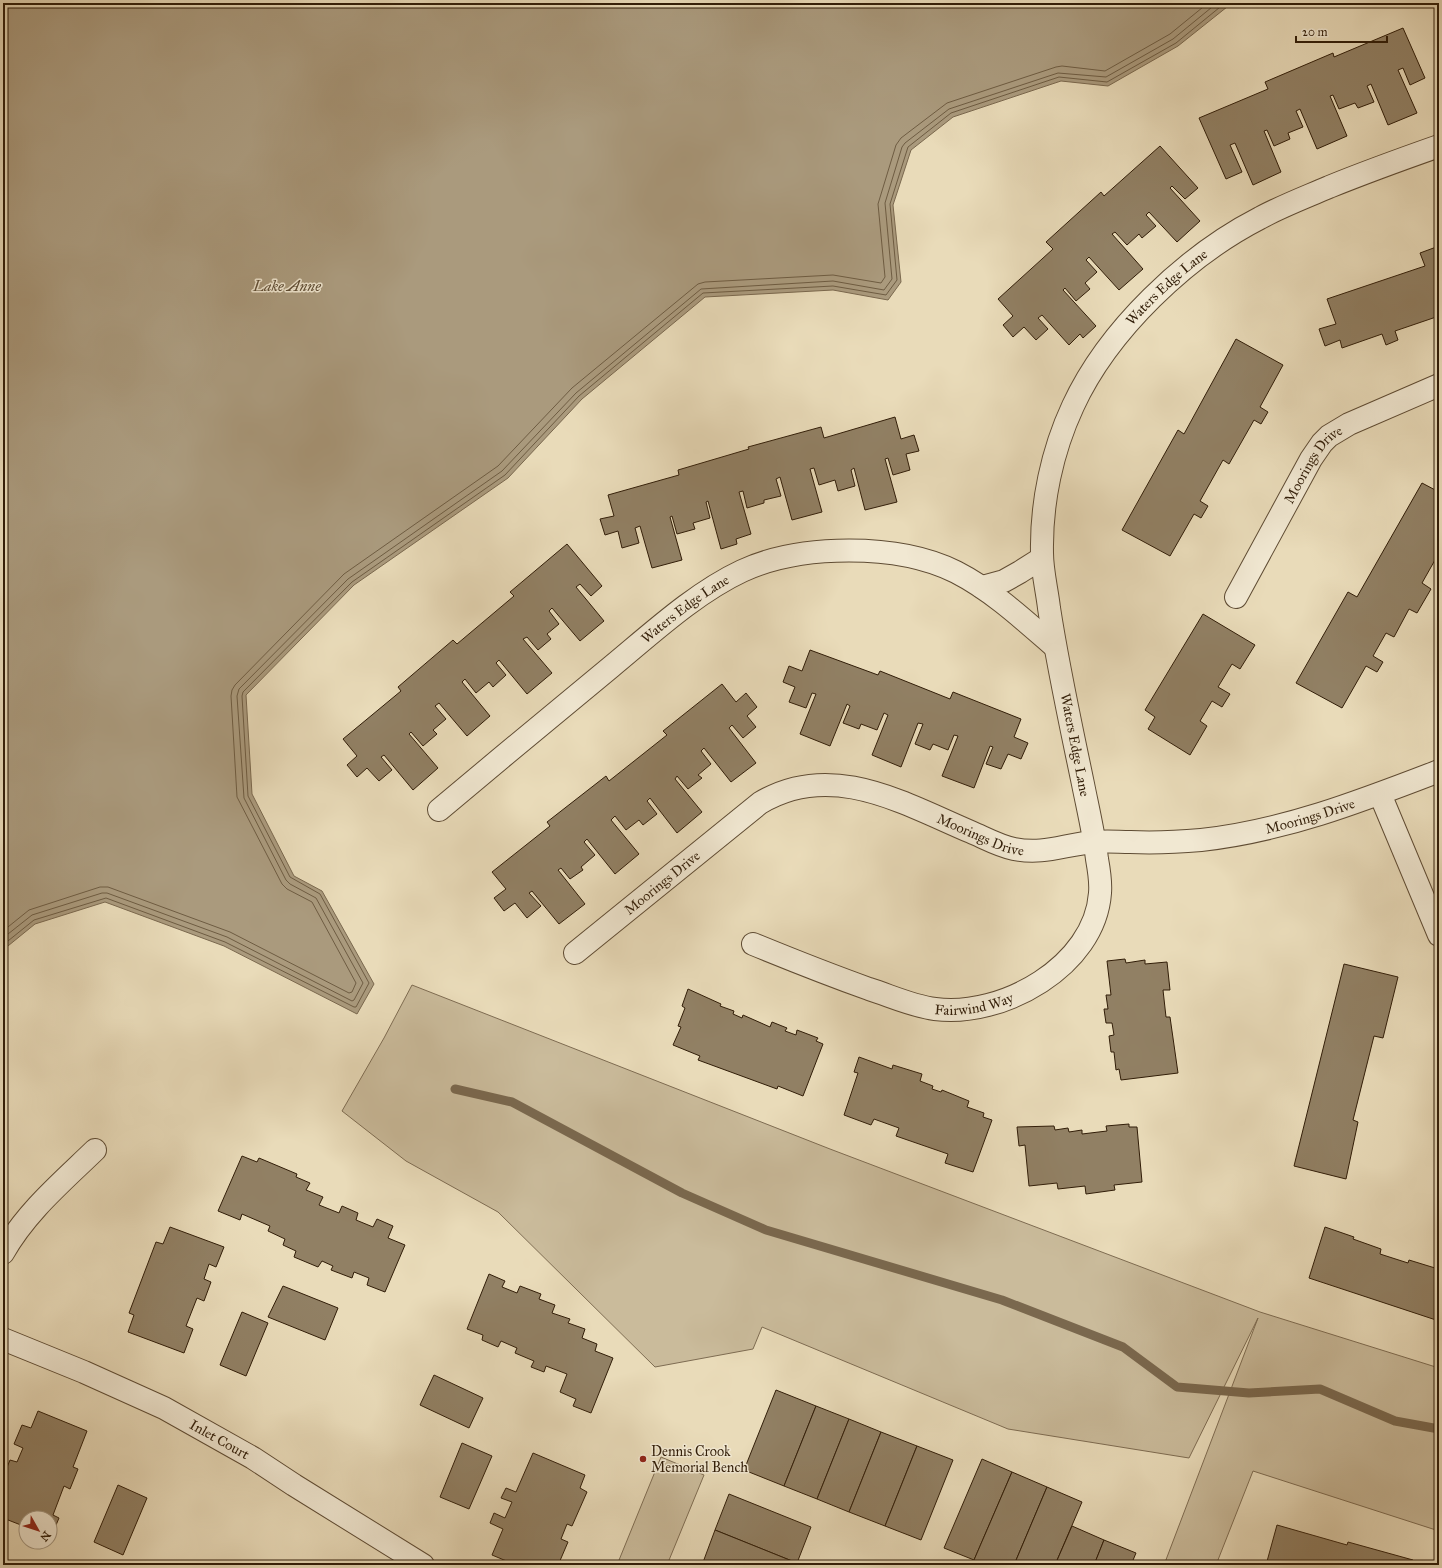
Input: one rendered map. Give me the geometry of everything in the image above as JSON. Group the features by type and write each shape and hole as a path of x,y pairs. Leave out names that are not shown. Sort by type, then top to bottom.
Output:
{"street":[{"name":"Waters Edge Lane","path":"1095,842 1055,647 1042,558 1046,494 1057,449 1069,414 1084,384 1098,361 1136,312 1194,261 1221,241 1257,219 1290,203 1387,164 1439,146"},
{"name":"Moorings Drive","path":"1236,597 1311,459 1322,443 1349,424 1439,385"},
{"name":"Waters Edge Lane","path":"439,810 670,619 728,578 757,565 776,559 830,551 854,550 890,552 915,557 950,570 982,587 1055,647"},
{"path":"982,587 1004,581 1042,558"},
{"name":"Moorings Drive","path":"574,953 755,806 768,797 792,788 826,784 860,788 892,799 1013,849 1043,851 1095,842 1169,842 1233,836 1289,824 1380,794 1439,771"},
{"path":"1380,794 1439,935"},
{"name":"Fairwind Way","path":"753,944 908,1003 943,1010 970,1009 987,1005 1014,996 1040,983 1055,972 1077,950 1094,921 1100,894 1095,842"},
{"path":"3,1253 19,1226 52,1191 95,1150"},
{"name":"Inlet Court","path":"3,1339 98,1378 164,1408 253,1458 424,1565"}],"shaded area":[{"path":"412,985 830,1149 1260,1312 1439,1368 1439,1531 1253,1471 1216,1565 1164,1565 1258,1318 1189,1458 1008,1429 762,1327 753,1349 655,1367 498,1212 406,1161 342,1111 384,1038"},
{"path":"661,1457 704,1475 667,1565 617,1565"}],"water":[{"name":"Lake Anne","path":"3,3 1232,3 1178,46 1108,86 1061,81 953,117 911,150 893,205 901,282 888,300 833,290 705,297 582,399 508,478 354,585 246,695 252,794 294,876 322,891 374,984 357,1014 224,946 105,902 35,924 3,950"}],"building":[{"path":"1403,28 1425,78 1410,85 1403,68 1398,70 1417,113 1388,125 1371,84 1367,86 1374,102 1358,108 1355,103 1339,109 1333,95 1330,96 1347,136 1317,149 1300,109 1296,111 1303,127 1288,133 1290,139 1274,146 1267,130 1264,131 1281,172 1253,185 1235,143 1230,145 1242,172 1226,179 1199,118 1268,89 1265,82 1333,53 1334,57"},
{"path":"1160,146 1198,188 1185,199 1172,186 1170,188 1200,221 1177,242 1149,212 1146,215 1156,226 1142,238 1139,234 1127,245 1115,232 1112,234 1143,269 1119,290 1089,257 1086,260 1097,272 1085,283 1090,289 1076,301 1065,288 1063,290 1096,326 1083,338 1080,334 1069,345 1042,315 1038,318 1048,329 1036,340 1024,327 1013,337 1003,325 1013,316 998,299 1053,249 1046,242 1101,192 1104,196"},
{"path":"1439,246 1439,301 1437,302 1439,316 1395,331 1398,340 1386,345 1382,334 1342,348 1340,340 1325,346 1319,329 1336,324 1327,299 1425,266 1420,253"},
{"path":"1236,339 1283,365 1260,407 1268,412 1261,424 1254,420 1229,464 1223,460 1200,501 1208,506 1201,518 1194,514 1170,556 1122,530 1178,430 1184,434"},
{"path":"895,417 901,439 914,435 919,451 906,454 910,470 893,475 888,458 885,459 897,502 865,510 854,468 851,470 855,486 838,491 835,480 819,485 814,468 810,469 822,512 792,520 780,477 776,479 781,496 764,500 764,503 747,508 743,491 739,492 751,534 736,539 737,544 721,549 708,501 706,502 710,518 693,523 695,529 677,534 672,516 670,517 682,560 652,568 640,526 635,528 639,543 622,548 618,531 605,535 600,519 614,516 608,495 679,475 678,470 749,449 748,447 821,427 824,438"},
{"path":"1422,483 1439,492 1439,562 1435,560 1422,583 1431,589 1417,613 1409,609 1394,637 1386,633 1373,656 1383,662 1377,672 1366,666 1342,708 1296,683 1348,592 1357,597"},
{"path":"567,544 602,586 591,596 580,584 576,587 604,621 580,641 552,608 549,611 559,624 547,634 551,639 538,650 527,637 523,639 552,673 527,694 499,660 496,663 506,675 493,687 489,682 476,693 465,679 462,682 490,716 467,736 439,703 435,706 446,719 433,730 437,734 423,746 411,732 409,734 438,768 413,790 384,755 381,757 392,770 379,781 367,768 357,777 347,765 357,756 343,739 401,691 398,687 453,640 457,644 514,596 510,592"},
{"path":"1203,614 1255,645 1240,669 1232,664 1218,687 1230,694 1222,707 1212,701 1200,721 1207,726 1190,755 1148,729 1155,717 1145,710"},
{"path":"810,650 878,675 880,671 950,699 953,692 1021,719 1014,737 1028,743 1021,759 1008,754 1001,769 986,764 993,747 990,746 974,788 942,776 958,736 954,735 948,750 933,744 930,750 915,744 923,724 918,723 901,767 872,755 888,715 884,713 877,730 861,724 859,729 843,723 850,706 847,704 830,746 800,734 816,694 812,693 806,708 789,702 795,687 783,682 789,666 802,671"},
{"path":"722,684 736,702 746,693 757,707 747,716 756,727 743,738 732,725 729,728 756,763 731,782 704,748 701,751 711,764 698,775 702,778 688,789 677,776 675,779 702,812 677,833 650,798 647,801 657,814 643,825 639,820 626,830 615,816 611,820 639,854 615,874 587,839 584,842 595,855 581,867 583,870 570,879 561,868 558,870 585,904 559,924 532,891 529,893 541,906 527,918 515,903 504,911 494,898 506,889 492,872 550,826 547,822 606,776 609,781 667,735 663,731"},
{"path":"1125,959 1126,963 1145,960 1145,964 1167,962 1170,990 1163,990 1166,1017 1170,1017 1178,1073 1121,1080 1119,1069 1116,1070 1114,1052 1111,1052 1109,1036 1114,1035 1112,1023 1106,1023 1104,1009 1108,1009 1106,995 1111,995 1107,961"},
{"path":"1344,964 1398,977 1383,1038 1374,1036 1353,1120 1358,1122 1346,1179 1294,1166"},
{"path":"688,989 721,1004 720,1006 734,1011 733,1014 742,1018 743,1015 770,1027 772,1022 787,1028 785,1031 796,1035 797,1030 818,1038 816,1041 823,1044 803,1096 778,1086 777,1089 698,1060 700,1056 673,1045 681,1027 678,1026 685,1008 682,1006"},
{"path":"859,1057 892,1069 893,1065 922,1074 920,1081 933,1086 932,1089 941,1092 942,1090 969,1101 967,1107 984,1113 983,1117 992,1120 973,1172 945,1163 948,1154 896,1136 899,1128 874,1119 871,1125 844,1115 858,1073 854,1072"},
{"path":"1129,1124 1129,1127 1137,1127 1142,1182 1114,1185 1115,1190 1086,1194 1085,1186 1058,1189 1057,1183 1029,1186 1025,1145 1019,1146 1017,1127 1054,1126 1055,1130 1068,1128 1069,1132 1082,1130 1082,1134 1107,1131 1106,1126"},
{"path":"242,1156 257,1162 259,1158 297,1174 296,1177 310,1183 306,1190 323,1197 319,1205 339,1213 342,1206 358,1213 356,1220 373,1227 377,1219 393,1226 388,1238 405,1245 385,1292 367,1285 369,1278 354,1272 352,1278 331,1270 333,1266 322,1261 318,1267 294,1257 296,1251 283,1245 285,1239 268,1231 270,1226 242,1214 240,1220 218,1211"},
{"path":"170,1227 224,1247 216,1267 209,1264 204,1279 211,1282 204,1301 197,1298 186,1326 193,1329 184,1353 128,1332 134,1315 129,1313 156,1242 163,1244"},
{"path":"1325,1227 1354,1237 1353,1239 1381,1249 1380,1254 1408,1263 1409,1260 1435,1268 1436,1265 1439,1266 1439,1321 1309,1278"},
{"path":"489,1274 505,1281 502,1287 517,1293 520,1286 541,1294 539,1299 555,1305 552,1313 570,1319 568,1323 585,1329 582,1338 597,1344 595,1351 613,1358 591,1413 573,1406 576,1399 560,1392 567,1374 546,1366 544,1372 531,1367 534,1361 515,1353 517,1348 501,1341 498,1347 482,1340 483,1335 467,1329"},
{"path":"283,1286 338,1308 325,1340 268,1317"},
{"path":"242,1312 268,1323 246,1376 220,1365"},
{"path":"434,1375 483,1398 469,1428 420,1405"},
{"path":"776,1390 816,1406 784,1486 744,1470"},
{"path":"816,1406 849,1419 817,1499 784,1486"},
{"path":"38,1411 87,1431 73,1467 78,1469 70,1489 64,1486 55,1510 18,1510 18,1524 3,1518 3,1477 10,1460 17,1462 23,1448 14,1444 22,1425 31,1428"},
{"path":"849,1419 881,1432 849,1512 817,1499"},
{"path":"881,1432 917,1446 885,1526 849,1512"},
{"path":"462,1443 492,1456 469,1509 440,1497"},
{"path":"917,1446 953,1460 921,1540 885,1526"},
{"path":"533,1453 585,1475 580,1488 587,1492 572,1526 567,1524 561,1539 568,1542 559,1563 554,1561 552,1565 516,1565 492,1555 503,1529 490,1523 494,1513 505,1518 512,1502 501,1498 506,1488 516,1492"},
{"path":"982,1459 1012,1472 974,1560 944,1548"},
{"path":"1012,1472 1047,1487 1014,1565 985,1565 974,1560"},
{"path":"118,1485 147,1498 123,1555 94,1542"},
{"path":"1047,1487 1082,1502 1055,1565 1014,1565"},
{"path":"729,1494 811,1527 797,1563 715,1530"},
{"path":"1277,1525 1347,1545 1348,1542 1413,1560 1411,1565 1266,1565"},
{"path":"1072,1526 1104,1540 1094,1565 1055,1565"},
{"path":"715,1530 797,1563 797,1565 702,1565"},
{"path":"1104,1540 1136,1553 1131,1565 1094,1565"}],"waterway":[{"path":"455,1089 512,1102 682,1193 766,1230 1002,1300 1123,1347 1177,1387 1249,1393 1320,1389 1395,1421 1439,1429"}],"place":[{"name":"Dennis Crook Memorial Bench","path":"643,1459"}]}
